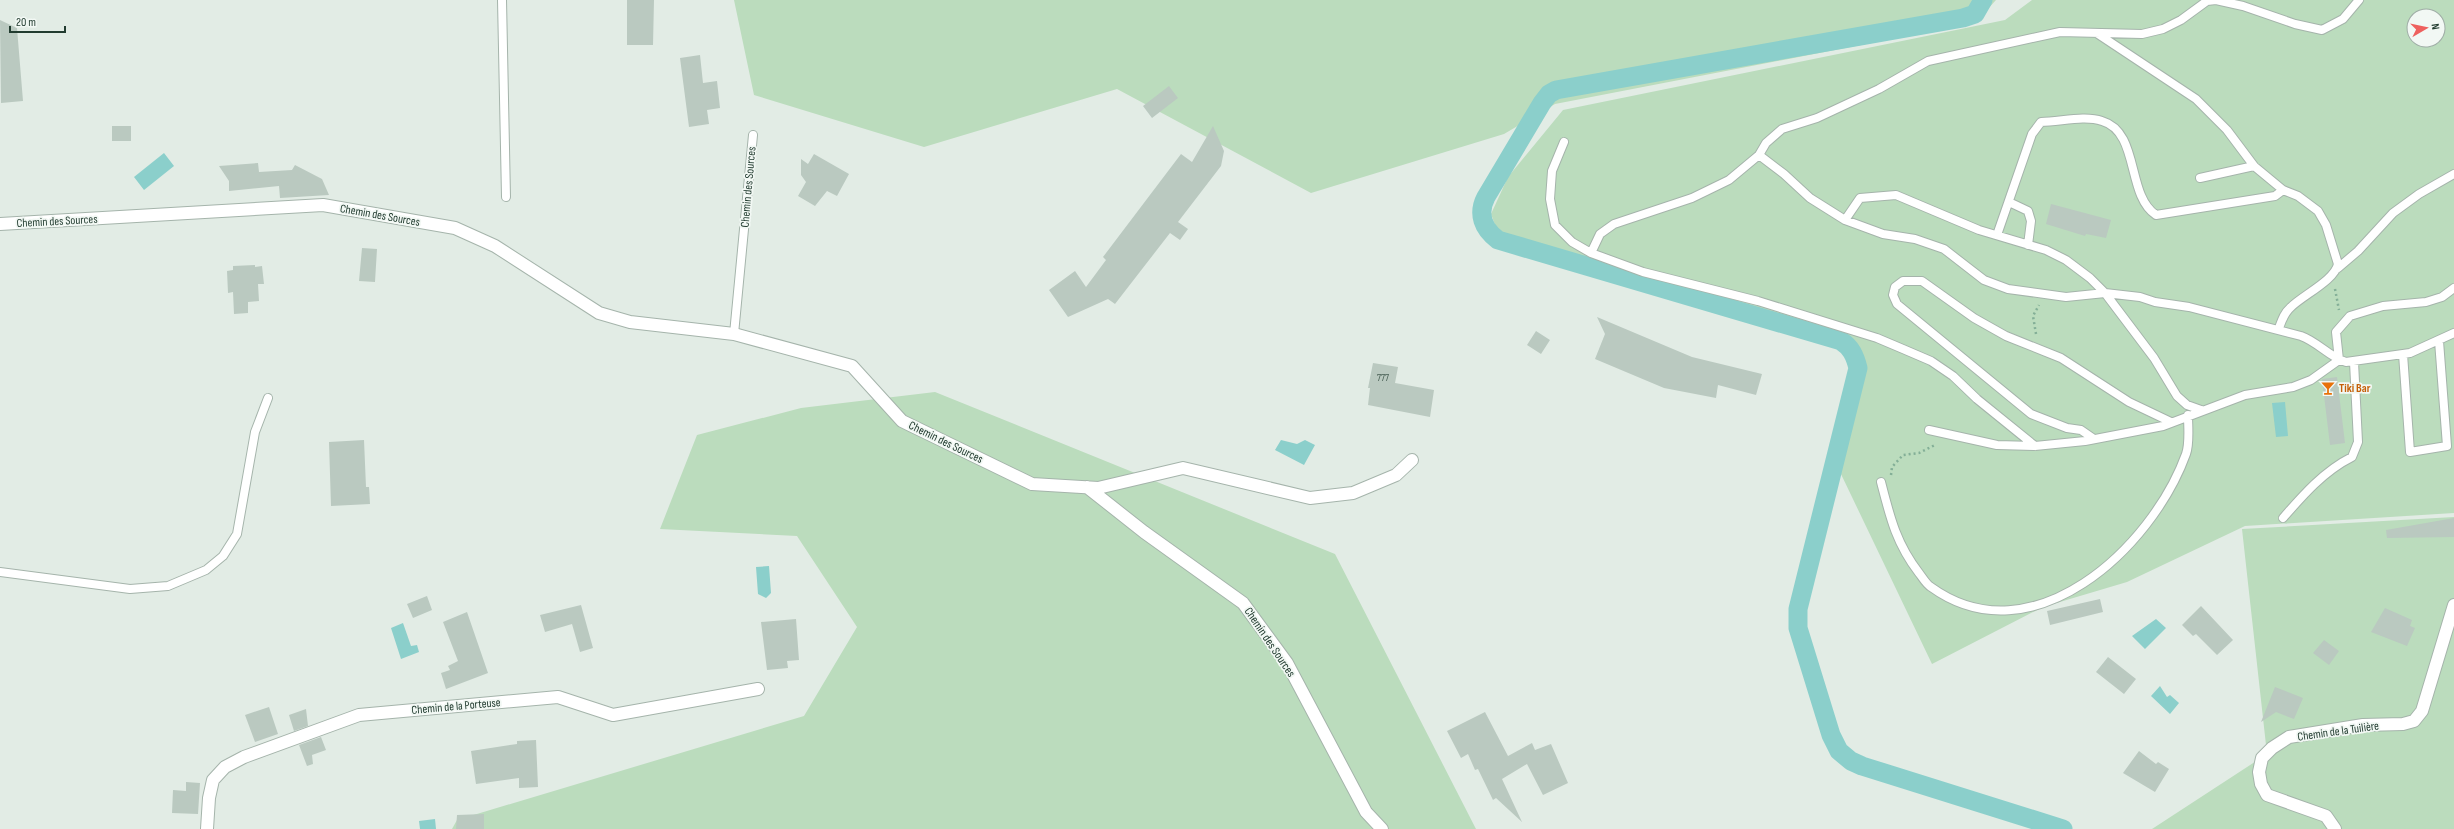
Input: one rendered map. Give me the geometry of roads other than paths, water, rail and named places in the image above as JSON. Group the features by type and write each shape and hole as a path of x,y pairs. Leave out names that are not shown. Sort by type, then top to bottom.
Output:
{"street":[{"name":"Chemin des Sources","path":"0,224 323,205 455,228 495,246 599,313 630,322 734,334 852,366 902,421 1032,484 1098,488 1182,468 1310,498 1353,494 1396,476 1412,460"},
{"name":"Chemin des Sources","path":"1087,487 1144,532 1243,603 1287,663 1366,812 1382,829"},
{"name":"Chemin de la Tuilière","path":"2335,829 2326,816 2267,795 2261,784 2258,772 2262,758 2272,748 2289,737 2363,725 2403,724 2414,721 2422,711 2454,604"},
{"name":"Chemin de la Porteuse","path":"207,829 209,798 213,780 225,767 244,757 359,714 558,697 613,715 758,689"}],"lane":[{"path":"502,0 506,197"},
{"path":"1591,253 1600,234 1614,224 1692,198 1729,180 1759,155 1766,143 1782,129 1817,118 1879,89 1928,60 2060,32 2142,34 2163,29 2181,20 2207,1 2216,0 2243,6 2295,24 2322,30 2343,19 2359,0"},
{"path":"2098,34 2196,99 2227,130 2254,166 2283,190 2311,204 2322,217 2338,268"},
{"path":"1997,236 2032,134 2039,124 2083,120 2102,121 2119,132 2141,196 2149,210 2156,215 2275,196 2283,190"},
{"name":"Chemin des Sources","path":"734,334 753,134"},
{"path":"1564,142 1552,171 1550,199 1555,224 1572,242 1591,253 1643,272 1758,301 1877,338 1903,349 1931,362 1953,376 1977,399 2035,446"},
{"path":"1759,155 1784,174 1810,198 1845,220 1883,234 1915,239 1944,249 1984,280 2008,289 2066,297 2105,293 2140,297 2155,302 2189,307 2237,321 2279,328 2313,340 2338,360 2354,362 2403,354 2439,341 2454,333"},
{"path":"2200,178 2254,166"},
{"path":"2279,328 2283,316 2290,308 2331,276 2338,268 2358,252 2393,213 2419,194 2454,174"},
{"path":"1845,220 1860,198 1896,195 1919,203 1979,230 2046,250 2066,260 2090,278 2105,293 2154,358 2177,396 2187,405 2201,410"},
{"path":"2009,202 2028,211 2031,221 2028,245"},
{"path":"2094,439 2081,430 2044,420 2025,409 1896,304 1893,295 1895,286 1903,281 1913,279 1922,281 1974,318 2006,336 2061,358 2129,402 2171,422"},
{"path":"2338,360 2336,332 2341,324 2350,316 2384,306 2426,302 2442,298 2454,288"},
{"path":"2403,354 2410,452 2447,446 2439,341"},
{"path":"1929,430 1997,445 2035,446 2094,439 2171,422 2245,395 2293,387 2311,380 2338,360"},
{"path":"2283,518 2308,489 2340,463 2352,457 2358,442 2354,362"},
{"path":"0,572 130,589 168,586 206,570 223,556 237,534 255,432 268,398"},
{"path":"1881,482 1894,532 1911,562 1930,587 1958,601 1980,609 2023,609 2042,604 2089,579 2112,562 2134,541 2166,495 2186,453 2188,415"}],"water":[{"path":"164,153 174,166 144,190 134,177"},
{"path":"2285,402 2288,436 2276,437 2272,403"},
{"path":"1281,440 1297,444 1305,440 1315,445 1304,465 1275,450"},
{"path":"769,566 771,593 766,598 758,594 756,567"},
{"path":"2156,619 2166,628 2145,649 2132,636"},
{"path":"403,623 411,646 417,645 419,652 401,659 391,628"},
{"path":"2160,686 2167,697 2170,695 2179,703 2170,714 2151,696"},
{"path":"435,819 436,829 420,829 419,821"}],"waterway":[{"path":"1983,0 1975,14 1963,18 1556,90 1549,94 1542,103 1486,197 1483,203 1482,215 1485,226 1498,240 1841,341 1850,349 1858,368 1798,609 1798,628 1831,735 1839,751 1851,761 1862,766 2063,829"}],"place":[{"name":"Tiki Bar","path":"2328,388"}]}
